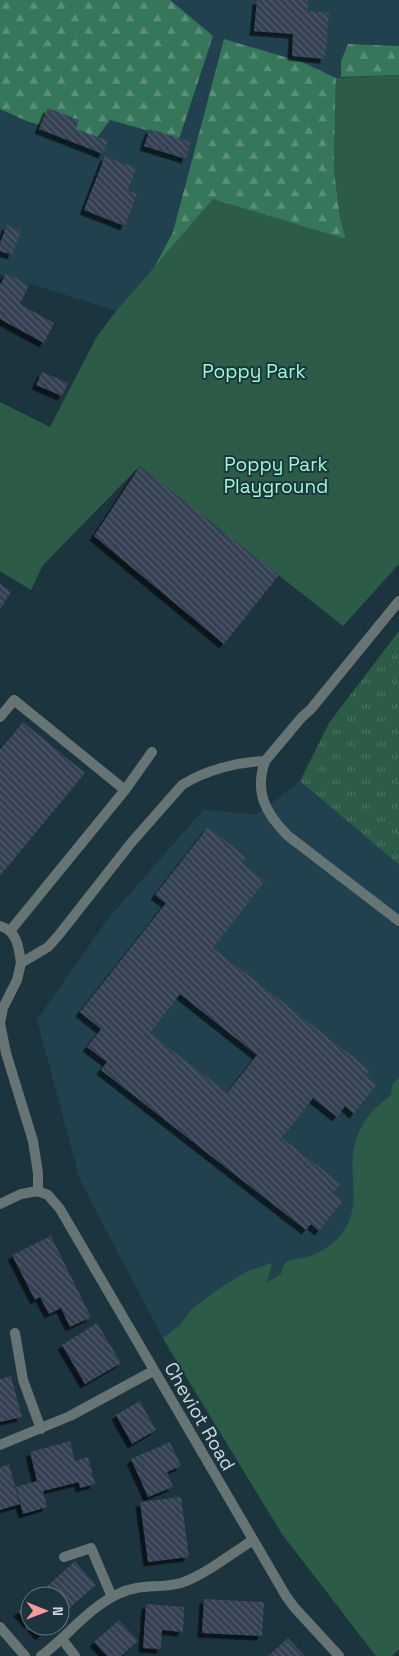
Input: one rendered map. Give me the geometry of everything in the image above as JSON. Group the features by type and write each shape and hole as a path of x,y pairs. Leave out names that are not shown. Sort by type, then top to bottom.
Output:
{"street":[{"path":"399,601 265,762 261,777 262,798 267,811 287,835 399,921"},
{"path":"0,717 14,700 125,790"},
{"path":"10,931 125,790 152,752"},
{"path":"21,963 48,947 131,843 182,786 192,779 216,770 254,762 265,762"},
{"path":"0,926 10,931 18,945 21,963 17,980 3,1008 0,1023 6,1054 33,1141 38,1173 38,1191 29,1192 0,1204"},
{"name":"Cheviot Road","path":"38,1191 48,1195 60,1209 153,1371 294,1607 339,1656"},
{"path":"15,1332 23,1380 41,1429"},
{"path":"0,1445 89,1407 153,1371"},
{"path":"41,1656 89,1614 112,1597 135,1587 162,1586 186,1581 253,1540"},
{"path":"64,1557 92,1548 112,1597"},
{"path":"0,1627 25,1656"},
{"path":"62,1639 75,1656"}],"shaded area":[{"path":"0,0 399,0 399,75 336,78 340,216 213,199 116,311 0,274"},
{"path":"300,781 399,865 399,1649 392,1656 376,1656 282,1534 170,1352 80,1180 37,1020 107,920 204,809 256,815"}],"green space":[{"path":"0,0 170,0 213,36 179,139 110,120 96,139 29,122 0,109"},
{"path":"224,39 302,62 336,78 334,169 340,216 346,239 60,445 173,232"},
{"path":"348,44 399,46 399,75 341,77 341,61"},
{"name":"Poppy Park","path":"399,75 399,564 343,626 140,466 43,565 31,590 0,571 0,402 50,427 96,338 116,311 213,199 346,239 340,216 334,169 336,78"},
{"path":"399,631 399,865 300,781 329,723"},
{"path":"399,1078 399,1649 392,1656 376,1656 282,1534 163,1338 179,1326 192,1309 246,1272 272,1263 267,1283 281,1274 282,1268 288,1261 316,1254 339,1237 347,1226 353,1205 353,1160 357,1136 370,1113 391,1095 392,1085"}],"building":[{"path":"257,0 308,0 307,11 329,13 325,59 292,56 293,34 254,31"},
{"path":"48,108 79,120 76,129 108,141 103,154 39,129"},
{"path":"150,129 191,142 186,159 144,146"},
{"path":"105,156 136,168 128,191 137,194 125,226 84,210"},
{"path":"7,225 21,231 12,255 0,251 0,243"},
{"path":"6,273 29,285 20,304 54,323 44,343 0,319 0,285"},
{"path":"42,372 68,383 62,396 36,385"},
{"path":"140,466 279,575 224,644 94,536"},
{"path":"0,584 11,592 0,609"},
{"path":"23,722 85,773 0,876 0,749"},
{"path":"208,827 246,857 242,863 265,881 213,948 370,1070 366,1076 377,1084 354,1114 345,1106 337,1117 313,1098 282,1138 341,1184 333,1193 343,1201 319,1231 311,1224 306,1230 101,1070 107,1062 87,1047 101,1029 80,1012 166,903 155,895","holes":["180,994 257,1055 227,1093 150,1033"]},
{"path":"51,1236 91,1317 70,1327 61,1308 49,1314 40,1297 35,1300 12,1255"},
{"path":"97,1323 121,1363 85,1384 62,1345"},
{"path":"11,1376 22,1417 0,1422 0,1379"},
{"path":"140,1401 156,1430 132,1444 116,1415"},
{"path":"70,1441 75,1461 88,1457 95,1484 80,1488 79,1482 43,1491 47,1507 23,1514 16,1487 37,1481 30,1452"},
{"path":"170,1442 181,1466 167,1472 173,1487 148,1497 131,1459"},
{"path":"9,1464 20,1504 0,1510 0,1467"},
{"path":"181,1497 189,1557 148,1562 140,1502"},
{"path":"75,1561 96,1585 70,1608 70,1586 47,1586"},
{"path":"204,1599 264,1602 262,1636 202,1633"},
{"path":"146,1604 184,1607 183,1632 162,1630 161,1649 143,1648"},
{"path":"119,1620 138,1641 121,1656 107,1656 94,1642"},
{"path":"288,1638 305,1656 268,1656"}],"park label":[{"name":"Poppy Park Playground","path":"276,475"}]}
